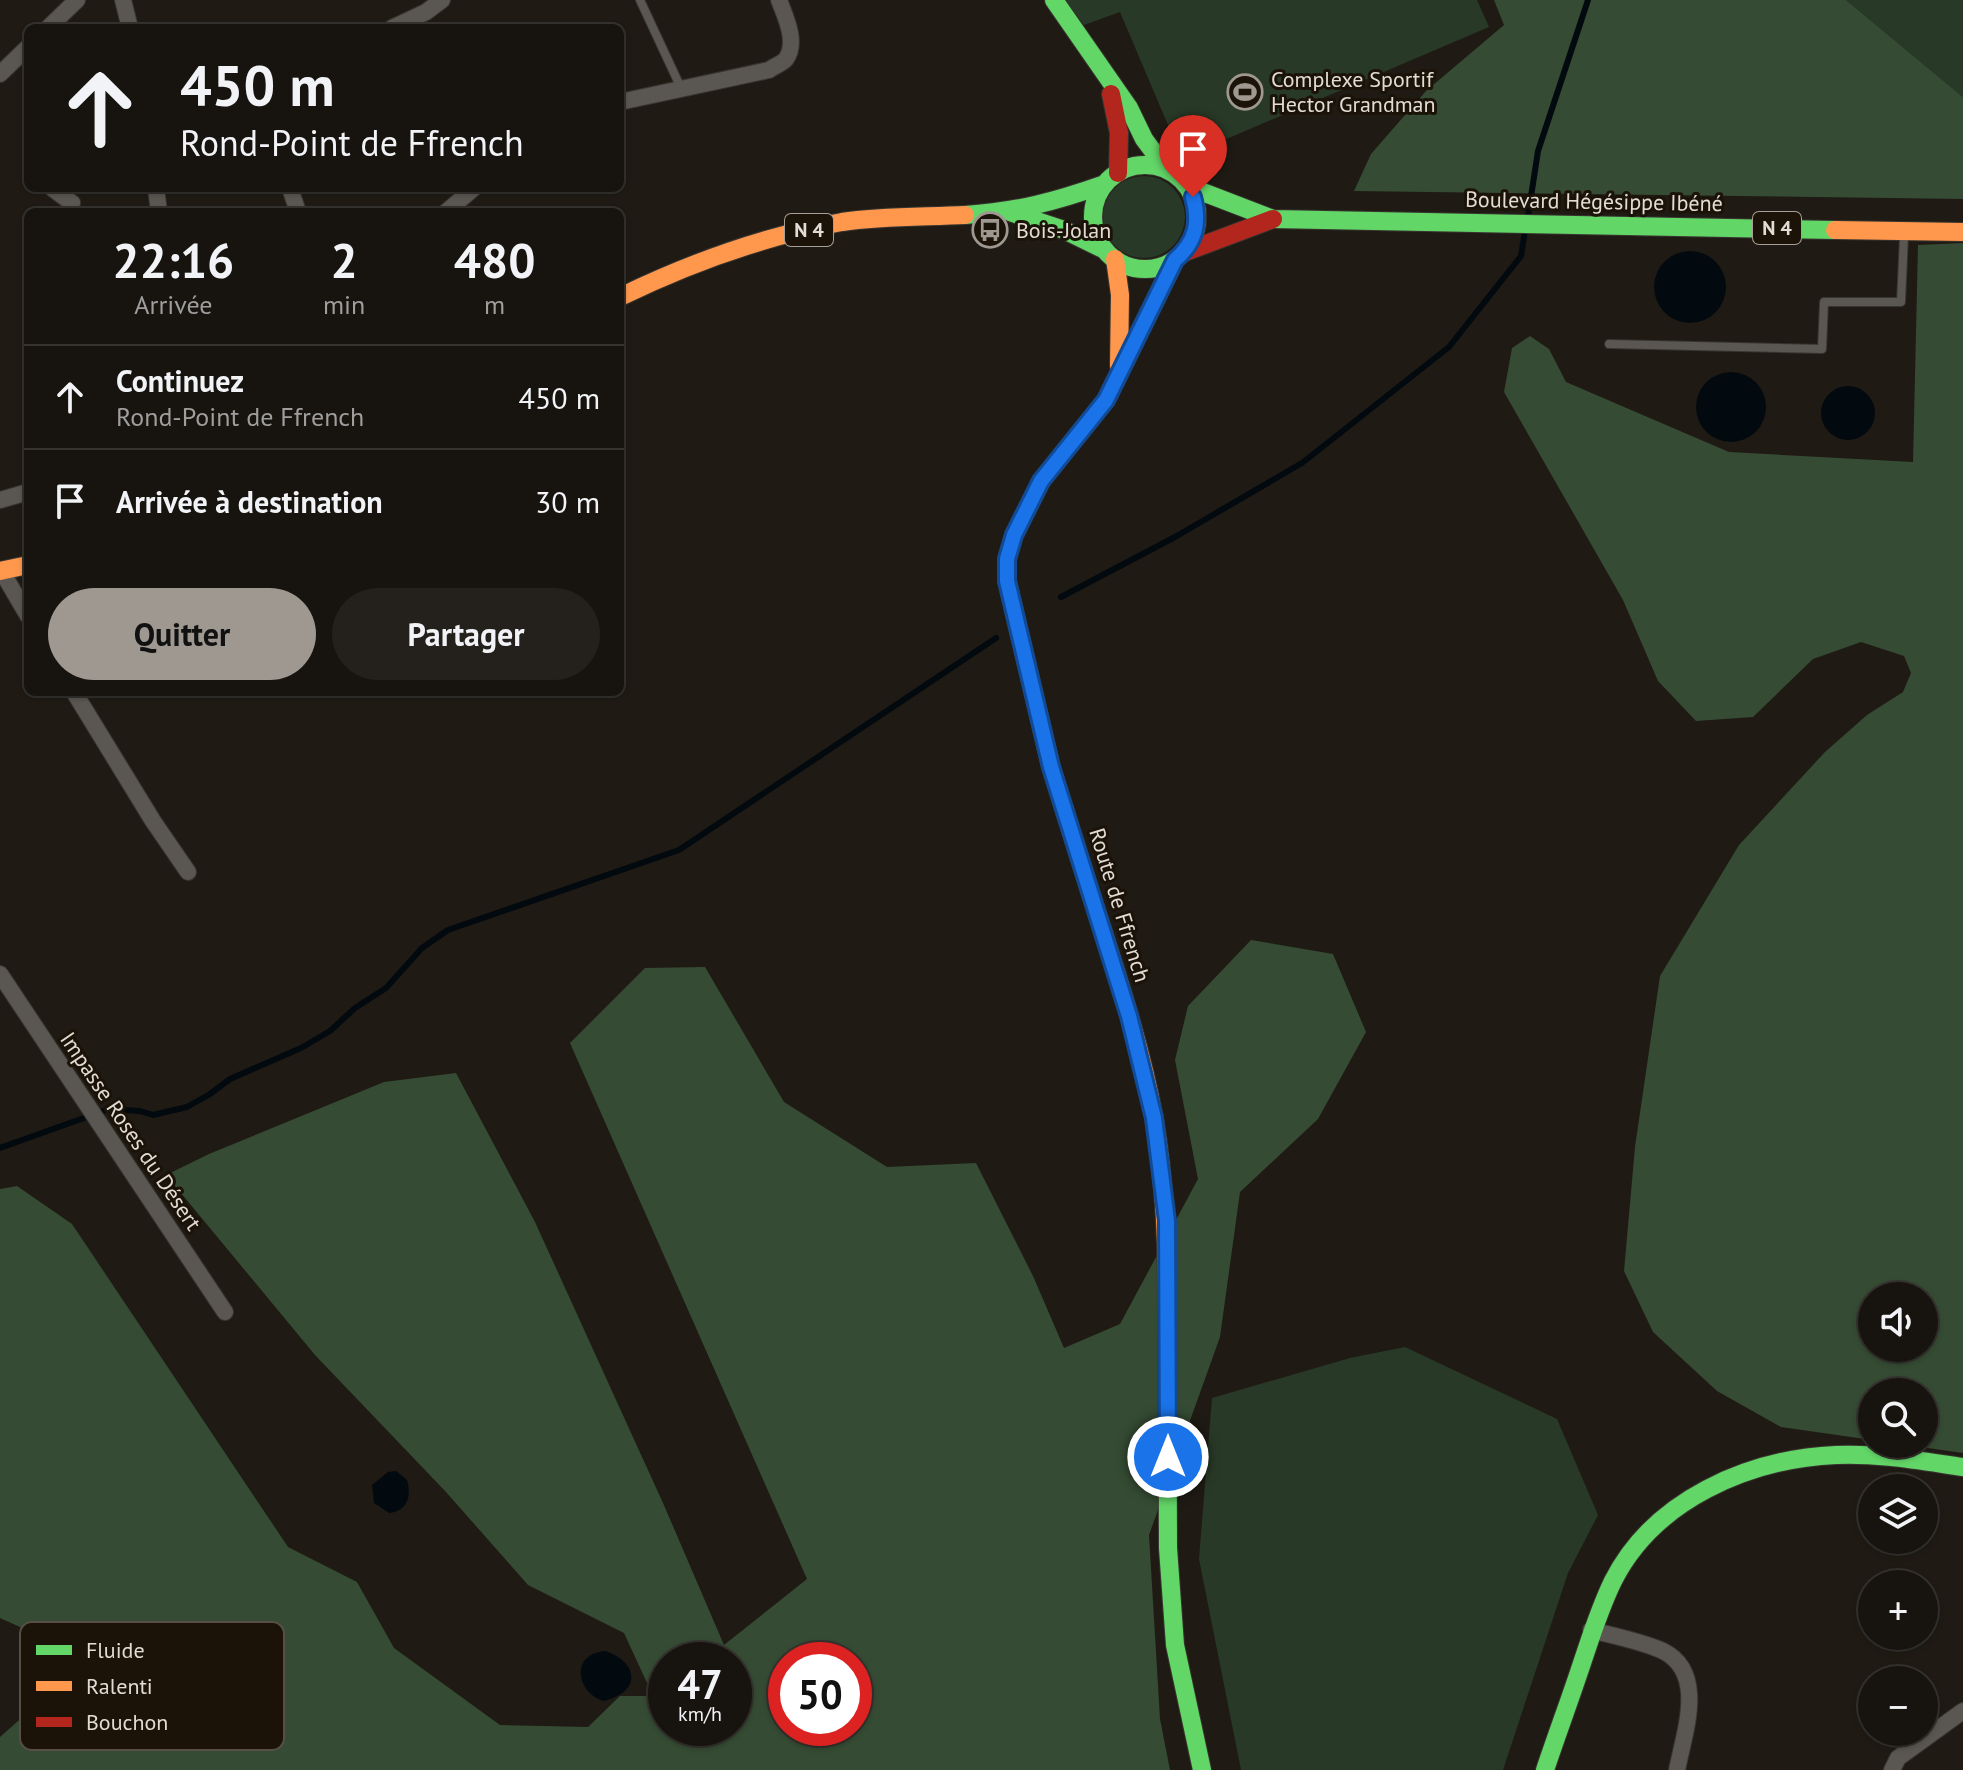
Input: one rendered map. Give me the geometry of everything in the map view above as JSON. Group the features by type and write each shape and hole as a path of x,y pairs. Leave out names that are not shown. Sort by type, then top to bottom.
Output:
{"main road":[{"path":"1054,0 1105,73 1129,108 1144,139 1167,170 1187,186 1197,212 1197,227 1180,256 1161,267 1145,270 1129,267 1110,254 1094,229 1093,217 1099,194 1111,178 1120,140 1116,110 1105,73"},
{"path":"1111,178 1139,165 1167,170"},
{"name":"N 4","path":"624,295 677,269 747,245 843,222 1010,212 1111,178"},
{"name":"Boulevard Hégésippe Ibéné","path":"1187,186 1273,219 1963,232"},
{"name":"N 4","path":"1010,212 1064,230 1110,254"},
{"name":"Boulevard Hégésippe Ibéné","path":"1180,256 1273,219"},
{"name":"Route de Ffrench","path":"1110,254 1120,295 1118,375"},
{"name":"Route de Ffrench","path":"1180,256 1106,400 1041,481 1014,535 1007,559 1007,581 1051,767 1129,1016 1154,1118 1167,1221 1168,1548 1175,1645 1202,1770"},
{"path":"0,570 24,566"},
{"path":"1545,1770 1591,1630 1615,1578 1644,1536 1690,1497 1756,1468 1834,1455 1883,1456 1963,1467"}],"street":[{"path":"52,24 77,0"},
{"path":"123,0 129,24"},
{"path":"400,24 442,0"},
{"path":"624,101 769,70 786,59 791,45 789,28 779,0"},
{"path":"0,74 24,51"},
{"path":"57,192 72,203 70,208"},
{"path":"451,208 469,192"},
{"path":"0,500 24,493"},
{"path":"0,570 24,609"},
{"path":"76,696 188,872"},
{"name":"Impasse Roses du Désert","path":"0,974 225,1312"},
{"path":"1591,1630 1665,1652 1686,1674 1691,1699 1677,1770"},
{"path":"1892,1770 1898,1758 1963,1711"}],"lane":[{"path":"640,0 681,88"},
{"path":"1609,344 1822,349 1824,302 1901,302 1904,231"}],"green space":[{"name":"Complexe Sportif Hector Grandman","path":"1065,0 1477,0 1489,27 1182,158 1120,12 1084,25"},
{"path":"1494,0 1846,0 1963,97 1963,199 1354,191 1371,154 1426,91 1504,25"},
{"path":"1846,0 1963,0 1963,97"},
{"path":"1136,176 1152,176 1167,183 1178,194 1185,217 1182,233 1173,246 1152,258 1136,258 1121,251 1110,240 1103,225 1103,209 1110,194 1121,183"},
{"path":"1963,243 1963,1453 1938,1449 1938,1378 1858,1378 1858,1438 1781,1427 1717,1391 1653,1332 1624,1271 1635,1147 1660,976 1739,845 1825,752 1867,715 1903,692 1911,673 1904,656 1861,642 1813,659 1753,717 1696,721 1658,681 1623,600 1504,392 1512,348 1530,336 1549,349 1566,382 1729,452 1913,462 1918,245"},
{"path":"1251,940 1333,954 1366,1032 1318,1119 1240,1192 1220,1337 1149,1535 1160,1719 1170,1770 0,1770 0,1737 20,1719 20,1750 284,1750 284,1622 20,1622 20,1627 0,1618 0,1189 17,1186 72,1224 288,1547 357,1582 394,1648 500,1725 588,1727 620,1696 648,1696 648,1746 752,1746 752,1642 728,1642 807,1579 570,1043 645,968 705,967 784,1102 887,1167 976,1163 1033,1276 1064,1348 1120,1324 1198,1179 1175,1060 1188,1006"},
{"path":"456,1073 535,1222 723,1642 648,1642 648,1685 624,1633 528,1585 446,1492 315,1355 166,1175 209,1154 384,1082"},
{"path":"1405,1347 1557,1419 1598,1515 1568,1573 1503,1770 1241,1770 1199,1559 1212,1398 1350,1358"}],"shaded area":[{"path":"1690,251 1710,257 1720,267 1726,287 1720,307 1710,317 1690,323 1670,317 1660,307 1654,287 1660,267 1670,257"},
{"path":"1731,372 1750,378 1760,388 1766,407 1760,426 1750,436 1731,442 1712,436 1702,426 1696,407 1702,388 1712,378"},
{"path":"1848,386 1859,388 1867,394 1873,402 1873,424 1867,432 1859,438 1848,440 1837,438 1829,432 1823,424 1821,413 1823,402 1829,394 1837,388"},
{"path":"396,1471 407,1480 409,1492 404,1506 389,1513 374,1503 372,1485 388,1472"},
{"path":"605,1651 625,1662 631,1677 630,1685 624,1691 603,1701 587,1690 581,1674 586,1659"}],"waterway":[{"path":"1528,216 1538,151 1588,0"},
{"path":"1061,597 1175,537 1302,463 1449,347 1521,256 1525,231"},
{"path":"0,1148 109,1109 153,1115 187,1107 230,1079 301,1048 330,1031 355,1008 386,988 422,948 448,930 679,850 996,638"}],"traffic: fast":[{"path":"1054,0 1129,108 1144,139 1167,170"},
{"path":"1145,165 1165,169 1182,180 1193,197 1197,217 1193,237 1182,254 1165,265 1145,269 1125,265 1108,254 1097,237 1093,217 1097,197 1108,180 1125,169 1145,165"},
{"path":"965,215 1036,205 1105,184"},
{"path":"1187,186 1273,219 1835,230"},
{"path":"1010,212 1064,230 1105,250"},
{"path":"1089,888 1051,767 1007,581 1007,559 1014,535 1041,481 1106,400 1175,260"},
{"path":"1167,1308 1168,1548 1175,1645 1202,1770"},
{"path":"1545,1770 1594,1626 1613,1581 1631,1552 1678,1507 1738,1475 1803,1458 1868,1455 1963,1467"}],"traffic: slow":[{"path":"624,295 728,252 813,228 872,219 965,215"},
{"path":"1835,230 1963,232"},
{"path":"1115,259 1120,295 1119,366"},
{"path":"0,571 24,566"},
{"path":"1089,888 1134,1031 1154,1118 1165,1213 1167,1308"}],"traffic: jam":[{"path":"1111,94 1119,133 1118,173"},
{"path":"1185,252 1273,219"}],"place":[{"name":"Complexe Sportif Hector Grandman","path":"1245,92"},
{"name":"Bois-Jolan","path":"990,230"}],"route":[{"path":"1168,1457 1167,1221 1154,1118 1129,1016 1051,767 1007,581 1007,559 1014,535 1041,481 1106,400 1175,260 1192,241 1197,227 1193,197"}]}
